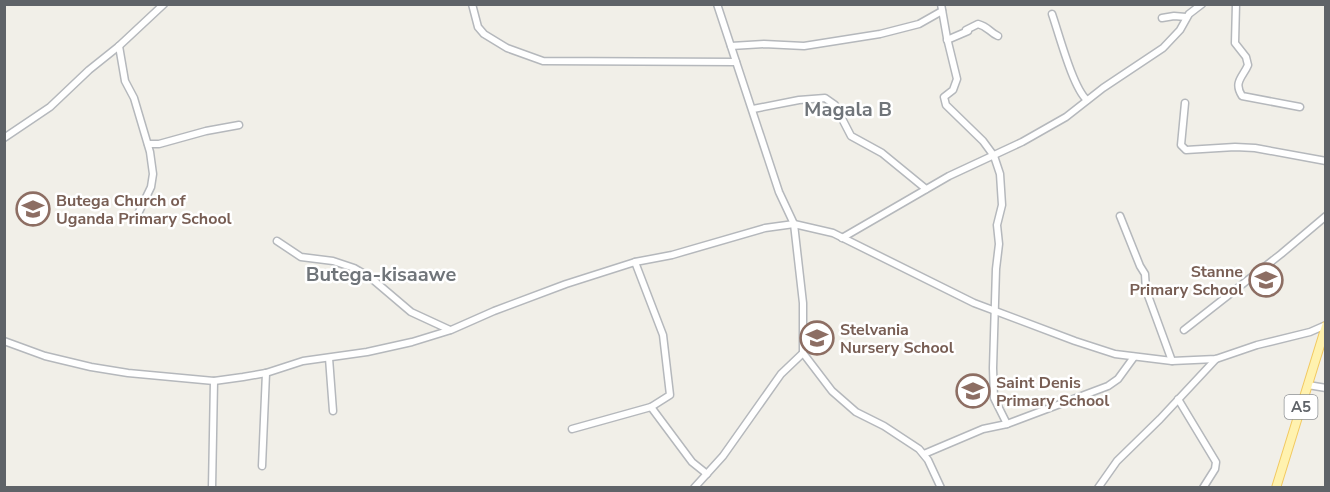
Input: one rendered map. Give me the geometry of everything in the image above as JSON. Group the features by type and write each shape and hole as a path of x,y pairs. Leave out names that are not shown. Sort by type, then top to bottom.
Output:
{"main road":[{"name":"A5","path":"1276,488 1326,325"}],"street":[{"path":"4,138 44,112 164,4"},
{"path":"472,4 478,27 484,34 507,48 543,61 736,62"},
{"path":"717,4 779,192 794,224 803,303 803,354 841,400 856,412 884,426 924,454 941,488"},
{"path":"1236,4 1235,44 1246,57 1248,65 1238,81 1238,89 1242,96 1300,107"},
{"path":"842,238 926,189 1066,117 1163,48 1180,30 1186,17 1199,5"},
{"path":"731,46 757,44 804,46 880,34 919,24 941,8 957,79 953,90 944,98 946,105 977,135 994,156 1000,174 1002,201 997,225 999,244 996,269 994,398 1007,424"},
{"path":"1052,14 1073,74 1087,100"},
{"path":"1162,18 1186,17"},
{"path":"947,40 978,24 988,27 998,36"},
{"path":"119,46 125,81 134,98 152,164 153,179 137,216"},
{"path":"753,109 799,100 825,98 835,105 851,136 882,153 926,189"},
{"path":"1185,103 1181,145 1186,150 1255,148 1326,161"},
{"path":"148,144 159,144 239,125"},
{"path":"1120,216 1144,271 1146,290 1172,361"},
{"path":"1184,330 1326,216"},
{"path":"4,341 45,356 91,367 154,376 214,381 266,373 303,361 393,347 451,330 566,284 635,262 663,257 765,228 794,224 819,229 842,238 995,311 1115,354 1172,361 1216,358 1310,332 1326,325"},
{"path":"277,241 301,257 333,261 354,268 371,278 411,312 451,330"},
{"path":"572,429 651,407 670,395 663,335 635,262"},
{"path":"694,488 732,446 782,374 803,354"},
{"path":"924,454 983,429 1007,424 1108,386 1118,379 1134,357"},
{"path":"329,358 333,411"},
{"path":"1098,488 1117,461 1216,358"},
{"path":"262,466 266,373"},
{"path":"212,488 214,381"},
{"path":"1308,385 1326,388"},
{"path":"1178,399 1216,462 1215,469 1203,488"},
{"path":"651,407 692,462 707,474"}],"place":[{"name":"Butega Church of Uganda Primary School","path":"33,209"},
{"name":"Stanne Primary School","path":"1266,280"},
{"name":"Stelvania Nursery School","path":"817,338"},
{"name":"Saint Denis Primary School","path":"973,391"}],"district":[{"name":"Magala B","path":"848,109"},
{"name":"Butega-kisaawe","path":"381,274"}]}
